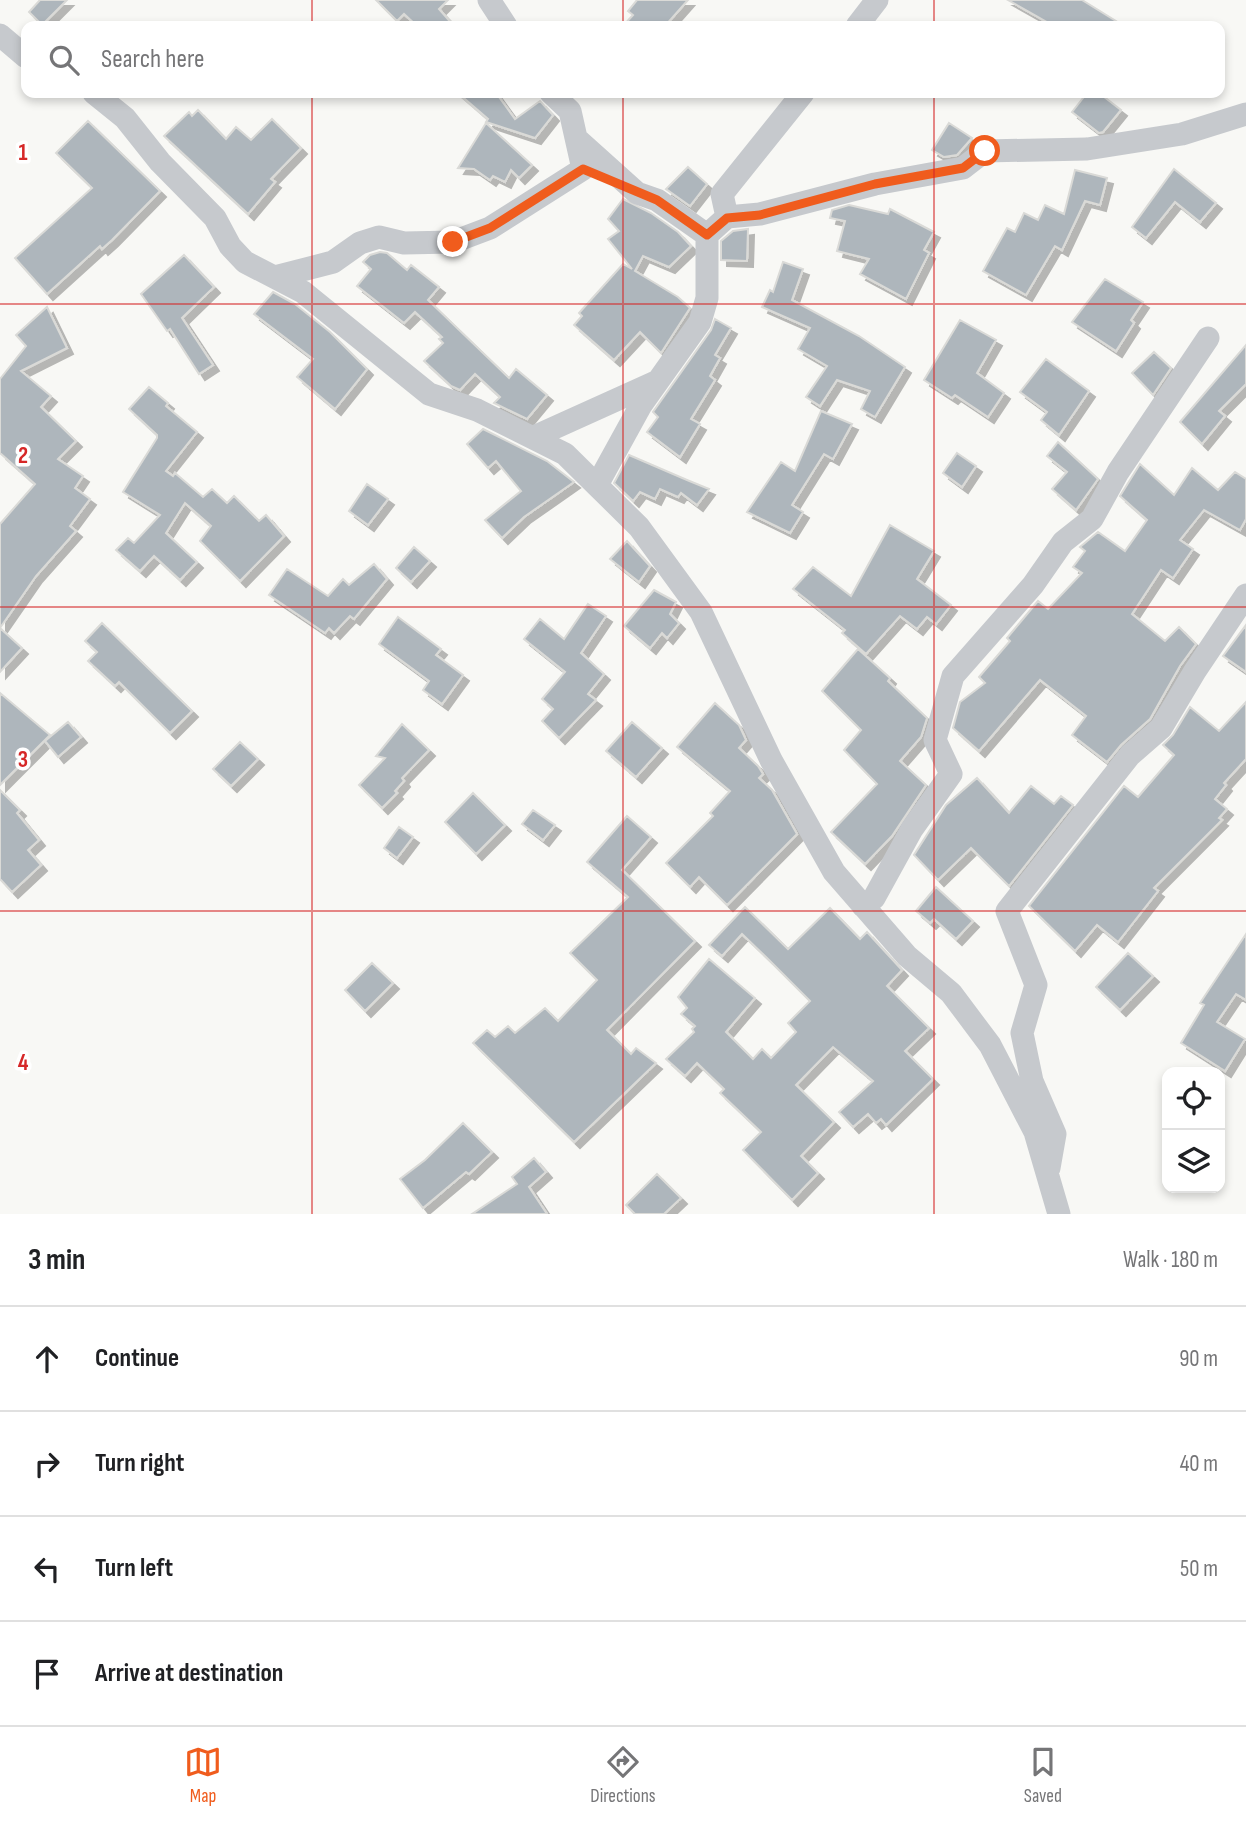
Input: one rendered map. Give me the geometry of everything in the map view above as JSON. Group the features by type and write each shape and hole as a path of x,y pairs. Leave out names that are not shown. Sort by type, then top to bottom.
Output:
{"street":[{"path":"489,0 503,21"},
{"path":"861,21 877,0"},
{"path":"0,35 21,53"},
{"path":"100,98 125,118 160,162 215,218 230,246 246,262 303,292 429,394 477,410 565,454 639,527 701,612 797,809 834,872 907,956 951,993 990,1045 1035,1132 1059,1214"},
{"path":"556,98 570,111 583,169"},
{"path":"727,218 722,194 799,98"},
{"path":"597,485 658,381 700,322 706,298 707,235 727,218 760,215 875,184 963,168 985,151 1087,149 1182,134 1246,114"},
{"path":"578,140 637,193"},
{"path":"275,277 333,262 359,243 379,237 404,243 453,242 490,228 583,169"},
{"path":"583,169 657,200 707,235"},
{"path":"863,906 874,898 912,830 951,774 935,740 953,676 1033,584 1063,542 1092,519 1118,472 1208,338"},
{"path":"534,438 658,381"},
{"path":"1048,1177 1055,1134 1032,1082 1022,1033 1036,985 1007,911 1130,755 1161,728 1246,595"}],"building":[{"path":"40,0 67,0 46,21 38,21 29,12"},
{"path":"376,0 448,0 439,9 450,21 412,21 404,14 397,21"},
{"path":"637,0 688,0 669,21 628,21 633,15 628,11"},
{"path":"1008,0 1082,0 1116,21 1045,21"},
{"path":"464,98 500,98 515,119 540,101 553,115 535,138 486,122 488,119"},
{"path":"1083,98 1105,98 1121,110 1103,132 1099,133 1072,112"},
{"path":"198,110 226,139 236,127 251,140 272,119 301,148 271,179 275,182 248,214 164,136 189,112 192,116"},
{"path":"88,121 160,191 112,240 102,249 100,246 47,294 15,258 92,188 56,153"},
{"path":"486,123 532,165 519,178 511,170 505,182 493,176 490,180 474,169 458,168"},
{"path":"949,123 972,138 957,155 944,157 932,150"},
{"path":"688,167 707,184 690,206 666,189"},
{"path":"1174,169 1216,203 1200,222 1175,202 1146,238 1132,227"},
{"path":"1075,170 1107,178 1100,205 1085,201 1062,250 1055,246 1026,295 983,271 1007,228 1015,232 1024,213 1038,220 1045,205 1064,214"},
{"path":"623,199 651,213 678,232 691,246 669,267 643,256 635,271 678,297 690,308 661,353 640,332 614,360 574,325 582,316 579,313 623,264 632,269 608,239 619,231 608,219"},
{"path":"849,205 888,214 890,209 934,232 924,250 929,253 906,299 860,274 869,259 837,251 845,221 830,218 832,210"},
{"path":"748,229 747,261 721,260 721,241 733,231"},
{"path":"387,253 407,270 411,265 439,287 428,300 509,378 516,369 547,395 527,419 494,403 500,397 475,374 460,390 451,386 424,361 443,343 439,339 442,337 415,312 404,323 357,286 371,269 363,262 370,255"},
{"path":"184,255 214,287 182,318 213,365 199,374 170,329 167,331 141,294"},
{"path":"783,262 803,269 792,300 859,336 905,367 875,417 861,409 870,391 837,380 820,406 806,397 827,366 798,349 810,328 762,307 770,290 773,292"},
{"path":"1105,279 1143,302 1131,320 1134,323 1116,351 1072,322"},
{"path":"273,292 295,304 330,332 367,369 335,409 297,377 313,359 254,314"},
{"path":"47,307 67,348 21,371 51,396 41,407 76,441 58,459 83,476 75,488 90,499 70,526 76,531 36,576 0,628 0,524 35,484 0,453 0,379 26,346 16,335"},
{"path":"715,319 731,328 715,355 720,358 710,376 715,380 691,419 700,424 680,457 647,432 658,417 653,412 711,330"},
{"path":"960,320 996,340 977,373 1004,393 988,417 955,395 952,398 924,380"},
{"path":"1246,345 1246,384 1219,411 1225,416 1202,444 1180,422"},
{"path":"1154,352 1171,368 1153,395 1132,373"},
{"path":"1046,359 1089,391 1059,435 1041,420 1047,412 1020,392"},
{"path":"149,387 168,403 166,406 197,432 166,471 173,476 175,473 203,497 212,489 227,503 234,496 259,521 266,515 284,536 240,581 200,541 211,526 185,503 166,533 197,562 180,580 154,556 140,571 116,550 128,538 134,543 160,515 123,492 157,438 129,409"},
{"path":"821,411 852,424 833,459 824,454 792,505 803,512 790,533 747,512 781,462 795,471"},
{"path":"483,429 547,461 574,482 524,517 502,538 485,520 521,491 496,461 488,468 467,444"},
{"path":"1058,442 1098,479 1076,510 1052,489 1067,472 1047,456"},
{"path":"957,453 976,466 962,487 943,473"},
{"path":"629,455 709,489 697,505 681,493 678,497 660,489 655,499 640,492 633,501 614,483"},
{"path":"1140,464 1174,495 1192,468 1218,490 1235,472 1246,479 1246,519 1240,530 1204,510 1180,540 1193,549 1173,578 1161,570 1132,614 1165,641 1179,627 1196,644 1180,666 1150,719 1121,745 1107,762 1072,735 1086,716 1040,680 979,751 953,728 960,702 985,683 979,677 1010,641 1007,638 1038,601 1048,609 1082,573 1073,567 1085,551 1080,547 1098,532 1125,551 1147,520 1120,496"},
{"path":"367,484 388,499 368,525 349,511"},
{"path":"890,525 934,551 917,579 951,605 936,624 927,617 917,629 900,616 866,654 842,633 845,630 793,589 813,567 851,596"},
{"path":"627,541 650,566 639,582 610,559"},
{"path":"414,547 430,561 411,582 396,568"},
{"path":"374,564 387,579 354,619 350,616 334,633 329,628 325,633 269,595 287,569 328,596 343,579 349,585"},
{"path":"654,590 676,602 670,614 679,623 667,638 662,633 650,648 624,626"},
{"path":"588,604 606,616 581,653 604,674 588,694 596,700 559,738 542,721 553,709 542,699 565,672 524,639 540,619 564,639"},
{"path":"398,617 441,649 436,655 463,675 442,704 423,690 429,681 379,644"},
{"path":"102,623 192,711 170,733 119,682 115,686 88,661 97,652 85,641"},
{"path":"1246,625 1246,672 1223,656"},
{"path":"0,628 22,648 0,672"},
{"path":"858,649 890,678 888,681 927,718 921,737 900,761 926,785 892,836 865,864 831,832 877,784 844,750 861,730 822,691"},
{"path":"0,693 50,735 0,785"},
{"path":"1246,702 1246,759 1224,783 1226,785 1215,799 1227,809 1219,818 1222,820 1154,888 1158,891 1118,942 1097,925 1075,951 1029,906 1124,786 1138,797 1174,755 1163,745 1173,735 1190,707 1219,731"},
{"path":"715,703 739,725 746,740 739,748 758,766 763,774 759,778 772,790 797,834 727,905 699,877 690,887 666,863 713,816 710,813 730,791 677,747"},
{"path":"68,722 81,737 58,757 45,741"},
{"path":"632,722 662,748 636,777 606,751"},
{"path":"402,724 429,750 402,778 404,781 395,791 397,793 382,808 359,785 385,758 376,756"},
{"path":"240,742 258,759 231,786 213,769"},
{"path":"977,778 1009,813 1031,786 1054,804 1061,796 1073,805 1009,886 971,848 938,880 914,855 946,805"},
{"path":"0,790 20,810 17,813 39,840 28,850 41,865 12,892 0,879"},
{"path":"473,793 505,825 476,854 445,822"},
{"path":"533,810 555,825 543,840 522,824"},
{"path":"627,816 651,837 622,870 695,941 607,1030 631,1054 636,1048 656,1063 574,1142 473,1043 487,1030 495,1037 508,1026 515,1033 545,1008 558,1021 597,980 570,953 628,897 587,862"},
{"path":"399,827 413,837 397,858 384,848"},
{"path":"936,887 973,921 956,939 934,919 930,923 916,911"},
{"path":"745,907 788,949 830,908 860,939 867,932 902,970 887,986 929,1028 905,1051 933,1079 886,1125 881,1119 876,1123 868,1114 853,1127 839,1112 873,1081 833,1047 796,1085 834,1122 801,1156 818,1173 792,1200 743,1150 761,1132 720,1093 724,1089 697,1063 685,1076 666,1059 694,1032 692,1029 695,1026 681,1014 687,1008 678,997 709,959 755,998 726,1032 753,1059 762,1049 771,1058 796,1032 788,1023 810,1001 768,959 742,934 722,956 709,945"},
{"path":"1246,934 1246,1000 1236,994 1217,1022 1245,1039 1225,1071 1225,1067 1219,1067 1181,1043 1204,1005 1200,1003"},
{"path":"1128,953 1153,976 1120,1010 1096,987"},
{"path":"372,963 393,983 365,1011 345,990"},
{"path":"463,1123 492,1152 469,1174 466,1172 423,1208 400,1179 425,1160"},
{"path":"534,1158 546,1172 529,1187 547,1214 472,1214 517,1184 512,1177"},
{"path":"657,1174 681,1198 664,1214 635,1214 626,1205"}],"route":[{"path":"453,242 490,228 583,169 657,200 707,235 727,218 760,215 875,184 963,168 985,151"}]}
